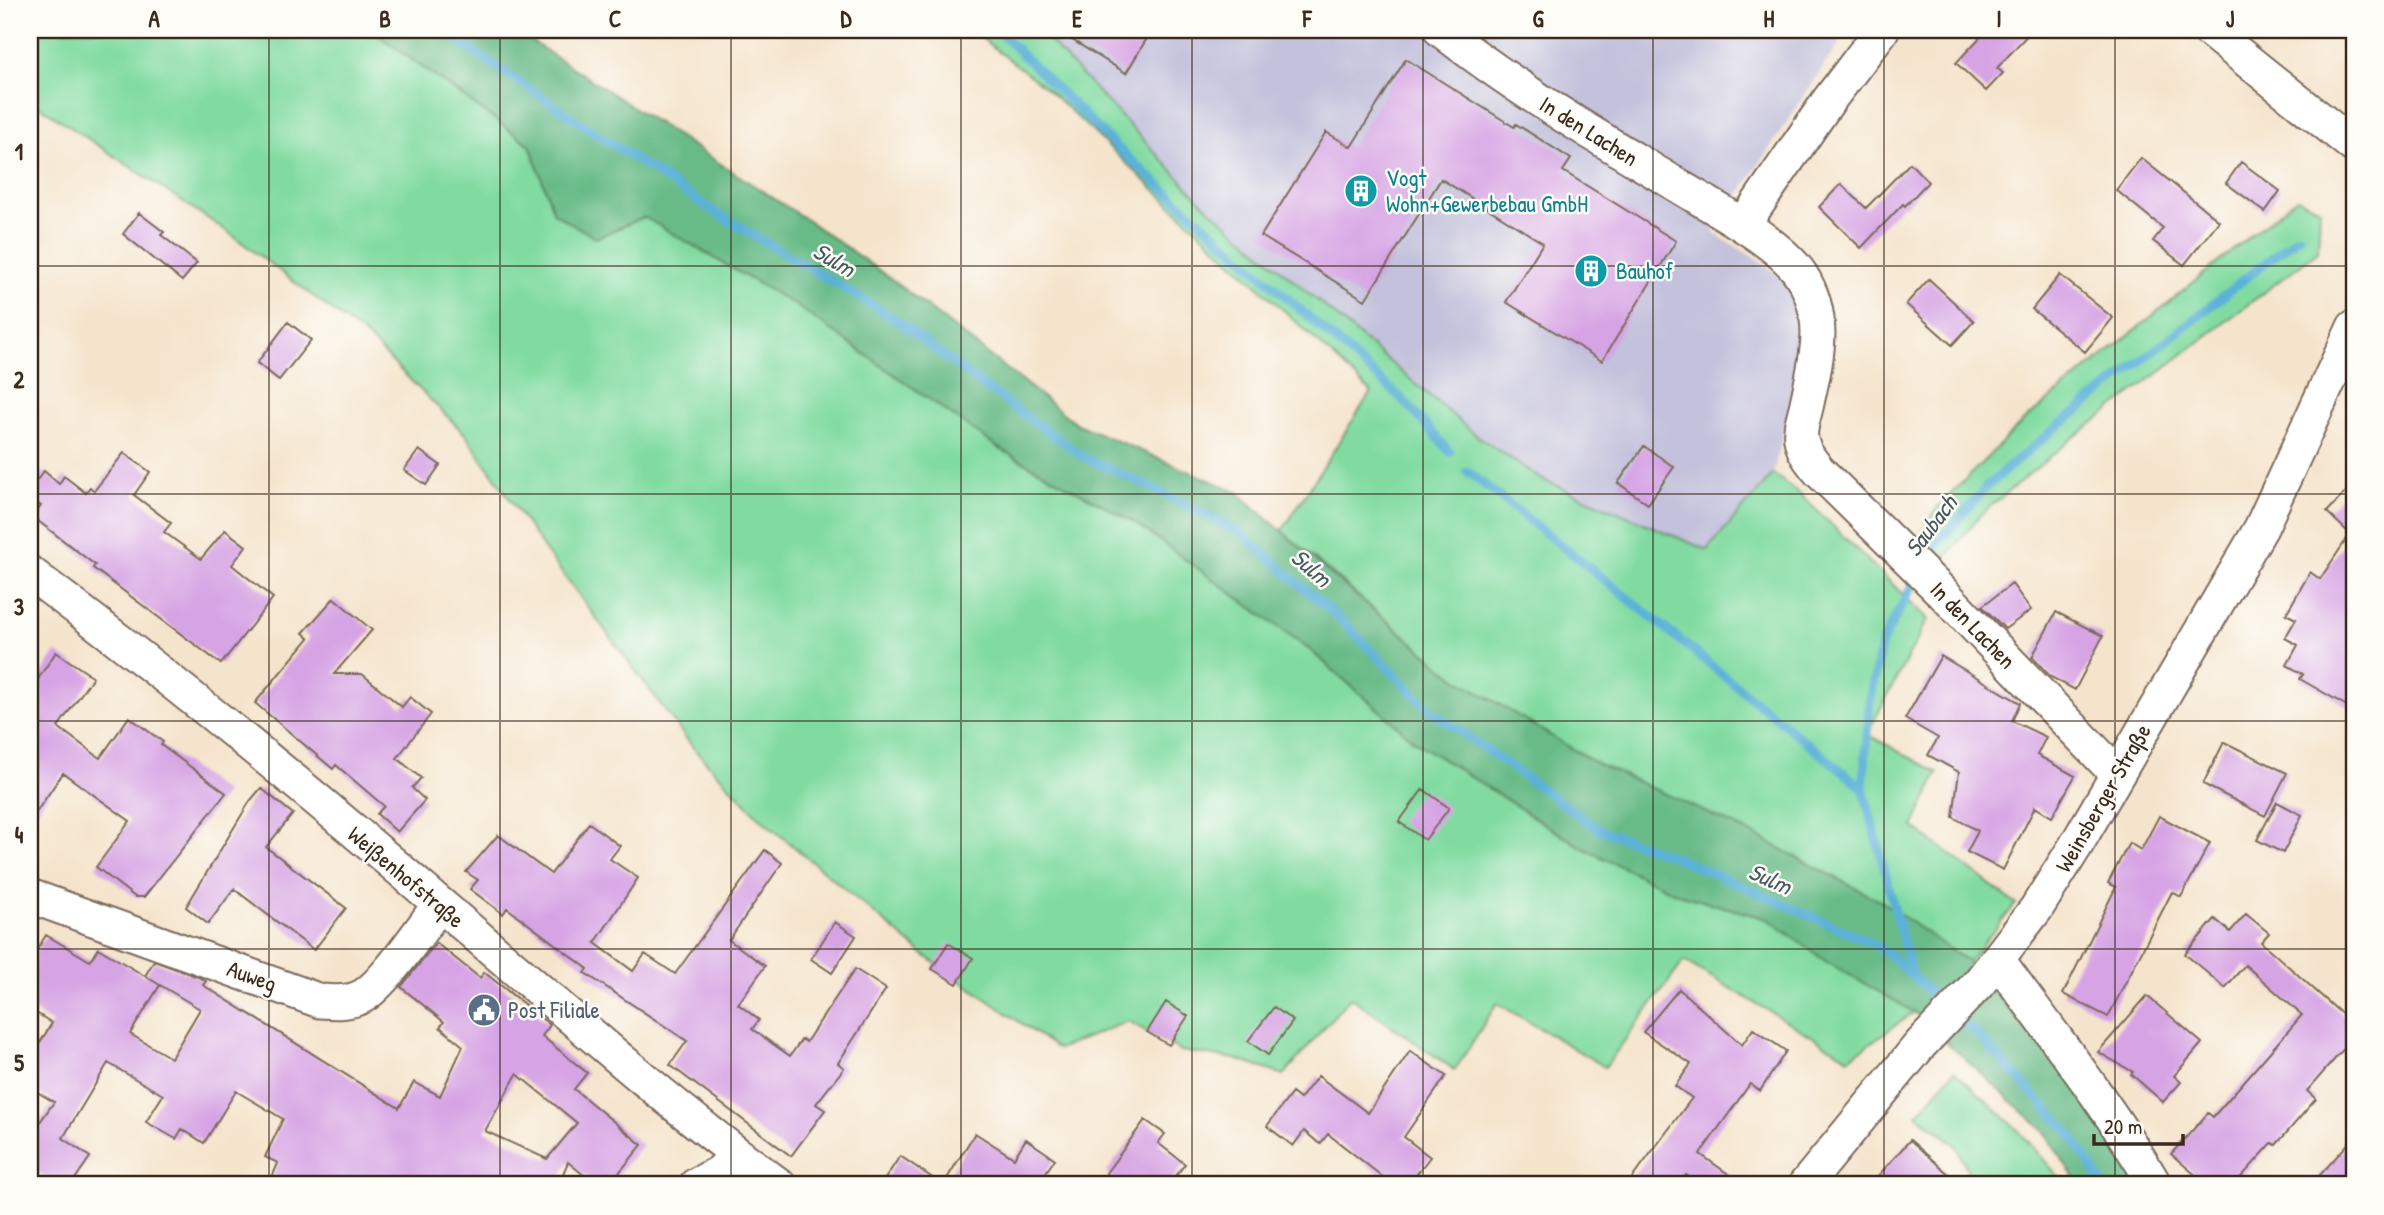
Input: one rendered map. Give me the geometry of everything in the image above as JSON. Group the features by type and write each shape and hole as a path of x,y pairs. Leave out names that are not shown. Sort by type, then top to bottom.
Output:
{"street":[{"name":"In den Lachen","path":"1441,30 1535,98 1743,225 1800,272 1815,301 1819,331 1800,436 1806,455 2116,774"},
{"path":"1743,225 1829,100 1882,30"},
{"path":"2209,30 2354,146"},
{"name":"Weinsberger Straße","path":"1805,1185 1920,1045 1989,971 2036,909 2261,528 2345,373 2354,327"},
{"name":"Weißenhofstraße","path":"30,573 135,651 440,904 543,994 738,1155 779,1185"},
{"name":"Auweg","path":"30,896 320,1001 340,1002 362,997 377,985 440,904"},
{"path":"1989,971 2083,1077 2134,1149 2155,1185"},
{"path":"696,1185 719,1173 738,1155"}],"shaded area":[{"path":"1039,30 1848,30 1713,233 1765,264 1787,284 1803,332 1800,365 1773,474 1707,550 1541,479 1477,436 1206,206"}],"green space":[{"path":"30,30 371,30 530,145 554,213 596,238 644,217 795,305 1000,449 1134,522 1310,650 1417,743 1581,847 1678,894 1768,919 1827,962 1914,1012 1849,1058 1684,961 1605,1067 1497,1003 1455,1070 1350,997 1284,1075 1235,1059 1181,1051 1128,1021 1058,1049 924,955 762,820 695,750 542,546 465,434 366,336 228,232 30,100"},
{"path":"371,30 514,30 804,218 890,278 1077,424 1236,491 1453,676 1594,762 1747,831 1882,902 1968,962 2077,1088 2140,1185 2079,1185 2043,1130 1914,1012 1827,962 1768,919 1678,894 1581,847 1417,743 1310,650 1134,522 1000,449 795,305 644,217 596,238 554,213 530,145"},
{"path":"971,30 1039,30 1206,206 1477,436 1541,479 1707,550 1773,474 1800,494 1928,619 1867,734 1938,773 1913,827 2016,904 1968,962 1882,902 1747,831 1594,762 1452,676 1282,531 1371,392 1046,88"},
{"path":"2297,198 2320,209 2318,251 2068,442 1980,515 1943,561 1920,536 1938,507 2021,423"},
{"path":"1954,1071 2018,1130 2066,1185 1973,1185 1963,1178 1968,1171 1955,1144 1917,1115"}],"building":[{"path":"1056,30 1152,30 1126,73"},
{"path":"1987,30 2032,30 1997,68 2003,73 1986,91 1956,63"},
{"path":"1406,59 1514,127 1516,124 1571,159 1563,171 1676,241 1602,361 1506,302 1543,243 1441,179 1365,300 1261,236 1326,132 1351,147"},
{"path":"2141,158 2219,221 2184,265 2153,241 2163,228 2116,190"},
{"path":"2241,162 2280,191 2265,212 2226,183"},
{"path":"1910,163 1928,182 1861,248 1819,207 1841,184 1866,208"},
{"path":"139,213 164,232 161,235 197,263 182,281 123,234"},
{"path":"2060,275 2113,318 2085,352 2032,309"},
{"path":"1929,279 1974,321 1952,345 1906,304"},
{"path":"288,322 311,340 279,380 257,363"},
{"path":"1644,446 1674,467 1648,504 1618,483"},
{"path":"419,450 440,465 426,485 404,470"},
{"path":"124,453 150,472 134,495 171,523 164,532 201,559 225,530 246,546 232,565 273,598 221,664 93,568 95,565 33,517 41,506 30,498 30,489 44,471 59,484 64,476 86,493 90,487 94,491"},
{"path":"2354,483 2354,710 2300,679 2303,674 2287,665 2298,645 2285,638 2296,619 2286,614 2310,572 2320,579 2350,534 2327,512"},
{"path":"2012,584 2031,610 2005,629 1982,606"},
{"path":"334,598 372,630 334,674 362,674 402,707 410,697 431,714 397,758 421,778 412,788 425,800 397,832 377,814 384,806 336,765 333,769 255,703 309,638 303,633"},
{"path":"2056,612 2103,636 2075,690 2051,677 2032,657"},
{"path":"56,652 93,677 58,727 100,758 129,717 163,742 161,745 226,793 144,897 135,897 96,867 130,821 63,773 30,821 30,691"},
{"path":"1941,656 2020,703 2012,721 2046,737 2037,755 2075,776 2052,817 2035,807 2003,870 1967,852 1978,831 1953,817 1959,772 1928,755 1938,738 1905,719"},
{"path":"2224,742 2287,773 2265,816 2203,784"},
{"path":"261,788 293,814 266,847 346,908 314,950 234,889 208,924 186,907 250,801"},
{"path":"1423,789 1449,808 1425,840 1399,822"},
{"path":"2277,802 2302,815 2283,853 2257,840"},
{"path":"2159,816 2210,843 2181,897 2172,892 2108,1017 2063,994 2116,887 2108,883 2129,843 2141,850"},
{"path":"589,823 620,846 610,859 638,878 595,943 633,971 645,954 675,974 765,850 782,863 729,940 765,966 738,1004 759,1020 752,1029 790,1056 802,1039 806,1042 855,969 886,989 838,1063 844,1068 816,1104 825,1110 791,1156 670,1065 687,1041 585,973 588,969 507,908 503,914 470,889 478,880 466,872 498,835 551,874"},
{"path":"2246,914 2269,933 2261,942 2354,1025 2354,1037 2307,1091 2316,1099 2276,1145 2272,1143 2234,1185 2207,1185 2171,1154 2208,1113 2213,1117 2302,1015 2245,965 2225,988 2185,954 2215,919 2230,932"},
{"path":"835,922 856,936 832,973 811,959"},
{"path":"46,935 90,961 98,948 160,985 145,976 154,961 206,981 203,985 399,1108 414,1082 440,1096 463,1046 440,1027 444,1022 401,987 436,943 480,978 484,972 550,1025 542,1036 587,1073 574,1089 642,1145 609,1185 596,1185 568,1162 558,1185 269,1185 278,1163 265,1157 283,1119 236,1091 204,1143 182,1129 176,1139 146,1122 163,1095 108,1063 63,1138 90,1157 71,1185 56,1185 30,1168 30,1136 54,1102 30,1088 30,1059 52,1023 30,1009 30,961","holes":["160,985 200,1009 171,1058 130,1034","517,1074 577,1123 547,1159 485,1131"]},
{"path":"948,943 973,958 957,984 932,969"},
{"path":"1679,989 1742,1045 1753,1029 1786,1051 1760,1091 1750,1084 1700,1154 1744,1185 1699,1185 1686,1175 1678,1185 1627,1185 1692,1098 1675,1086 1691,1064 1643,1032"},
{"path":"2147,996 2202,1043 2174,1076 2181,1082 2163,1102 2131,1074 2133,1072 2098,1052"},
{"path":"1166,1002 1188,1016 1169,1045 1147,1032"},
{"path":"1274,1007 1293,1021 1268,1055 1248,1041"},
{"path":"1410,1051 1446,1076 1404,1137 1430,1157 1408,1185 1393,1185 1328,1134 1320,1144 1304,1131 1293,1146 1267,1126 1292,1093 1300,1099 1318,1076 1368,1113"},
{"path":"1145,1120 1165,1134 1158,1143 1185,1164 1169,1185 1122,1185 1106,1173"},
{"path":"975,1133 1014,1158 1026,1139 1055,1159 1037,1185 943,1185"},
{"path":"2354,1137 2354,1185 2311,1185"},
{"path":"1910,1140 1961,1185 1870,1185"},
{"path":"900,1156 943,1185 881,1185"}],"waterway":[{"name":"Sulm","path":"441,30 716,213 894,318 1085,458 1238,531 1341,620 1430,710 1600,830 1670,855 1862,938 1888,953 1946,1008"},
{"path":"997,30 1123,153 1403,400 1450,452"},
{"name":"Saubach","path":"1912,975 1863,788 1870,697 1882,642 1930,553 1987,486 2046,436 2299,236"},
{"path":"1467,471 1863,788"},
{"name":"Sulm","path":"1957,1017 1976,1033 2070,1133 2103,1185"}],"place":[{"name":"Vogt Wohn+Gewerbebau GmbH","path":"1361,191"},
{"name":"Bauhof","path":"1591,271"},
{"name":"Post Filiale","path":"484,1010"}]}
